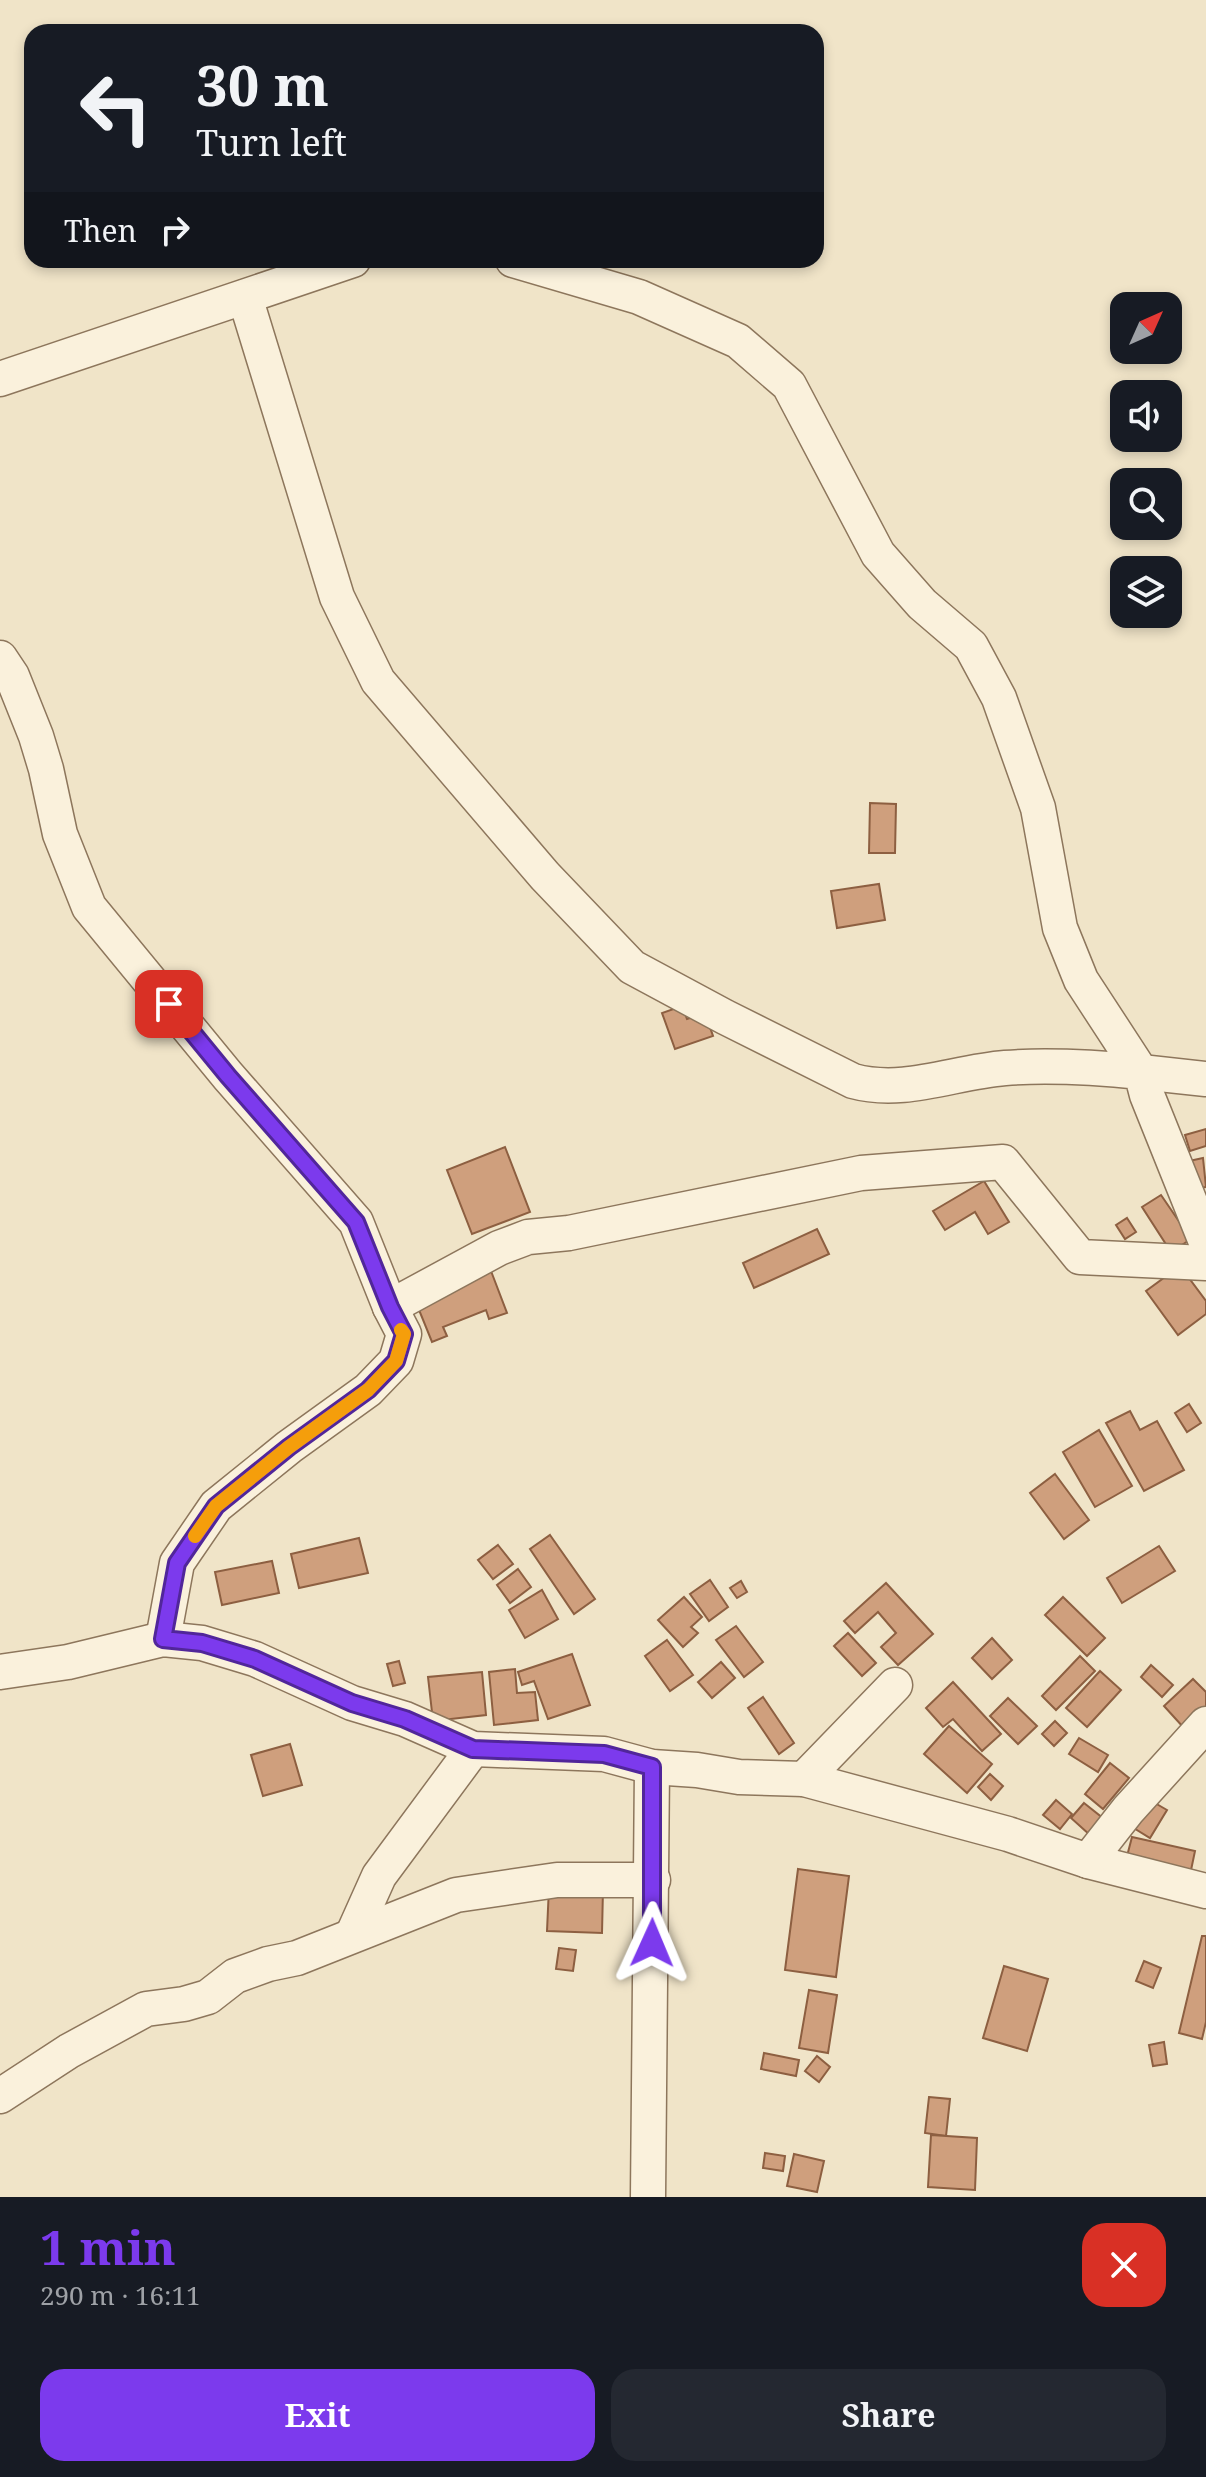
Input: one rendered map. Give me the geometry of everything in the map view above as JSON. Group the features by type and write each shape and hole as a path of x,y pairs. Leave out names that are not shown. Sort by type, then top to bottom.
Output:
{"street":[{"path":"0,379 330,268"},
{"path":"540,268 639,297 738,341 789,385 878,554 922,604 971,646 999,698 1038,808 1060,928 1081,980 1141,1072 1147,1095 1206,1242"},
{"path":"245,297 337,597 378,681 545,876 632,967 853,1081 874,1087 893,1087 1005,1068 1141,1072 1206,1079"},
{"path":"0,658 12,676 36,736 60,834 89,907 228,1076 356,1222 404,1334 396,1361 368,1390 289,1447 216,1506 177,1563 163,1639"},
{"path":"390,1307 499,1248 528,1237 569,1233 861,1173 1003,1162 1080,1257 1206,1263"},
{"path":"0,1672 68,1662 163,1639 202,1643 255,1659 352,1703 405,1719 473,1749 604,1754 652,1767 739,1777 804,1779 1008,1834 1088,1861 1206,1891"},
{"path":"804,1779 895,1685"},
{"path":"1088,1861 1128,1810 1206,1724"},
{"path":"353,1934 379,1876 473,1749"},
{"path":"648,2197 652,1767"},
{"path":"0,2096 69,2051 146,2009 208,1997 235,1976 297,1958 456,1895 557,1880 653,1880"}],"building":[{"path":"870,803 896,804 895,853 869,853"},
{"path":"879,884 885,920 837,928 831,891"},
{"path":"682,1006 687,1019 705,1013 713,1036 675,1049 662,1013"},
{"path":"1206,1129 1206,1146 1190,1151 1185,1135"},
{"path":"505,1147 530,1212 472,1234 447,1170"},
{"path":"1203,1158 1206,1187 1195,1189 1189,1161"},
{"path":"984,1181 1009,1222 988,1234 975,1212 945,1230 933,1211"},
{"path":"1161,1195 1191,1239 1171,1252 1142,1207"},
{"path":"1127,1218 1136,1232 1125,1239 1116,1225"},
{"path":"817,1229 829,1254 754,1288 743,1263"},
{"path":"1180,1266 1206,1301 1206,1314 1178,1335 1146,1291"},
{"path":"491,1271 507,1313 489,1319 486,1310 443,1327 447,1336 432,1342 415,1300"},
{"path":"1189,1404 1201,1423 1187,1432 1175,1413"},
{"path":"1130,1411 1140,1430 1157,1421 1184,1470 1144,1491 1106,1423"},
{"path":"1099,1430 1132,1486 1095,1507 1063,1452"},
{"path":"1055,1474 1089,1520 1064,1539 1030,1493"},
{"path":"550,1535 595,1599 574,1614 530,1549"},
{"path":"359,1538 368,1573 299,1588 291,1554"},
{"path":"498,1545 513,1564 493,1579 478,1560"},
{"path":"1159,1546 1175,1571 1122,1603 1107,1578"},
{"path":"272,1561 279,1593 222,1605 215,1572"},
{"path":"518,1569 531,1587 510,1603 497,1585"},
{"path":"710,1580 728,1607 709,1621 690,1594"},
{"path":"741,1581 747,1592 737,1598 730,1588"},
{"path":"886,1583 933,1634 898,1665 881,1647 896,1633 878,1612 855,1633 844,1621"},
{"path":"542,1590 558,1619 525,1638 509,1610"},
{"path":"684,1597 702,1617 691,1627 698,1633 683,1647 658,1620"},
{"path":"1063,1597 1105,1638 1087,1656 1045,1615"},
{"path":"736,1626 763,1662 744,1677 716,1640"},
{"path":"848,1633 876,1663 862,1676 834,1646"},
{"path":"992,1638 1012,1660 992,1679 972,1658"},
{"path":"667,1640 693,1675 670,1691 645,1656"},
{"path":"572,1654 590,1705 548,1719 534,1681 522,1685 518,1672"},
{"path":"1080,1656 1095,1671 1056,1710 1042,1696"},
{"path":"399,1661 405,1683 393,1686 387,1664"},
{"path":"721,1662 735,1678 712,1698 698,1682"},
{"path":"1151,1665 1173,1685 1162,1697 1141,1677"},
{"path":"515,1669 517,1693 535,1692 538,1720 494,1725 489,1672"},
{"path":"1100,1671 1121,1690 1087,1727 1066,1708"},
{"path":"482,1672 486,1715 433,1721 428,1677"},
{"path":"1193,1679 1206,1692 1206,1707 1184,1728 1164,1706"},
{"path":"953,1682 1001,1734 982,1751 953,1719 943,1727 926,1708"},
{"path":"763,1697 794,1743 779,1754 748,1708"},
{"path":"1008,1698 1037,1726 1018,1744 990,1716"},
{"path":"1055,1721 1067,1733 1054,1746 1042,1734"},
{"path":"949,1726 992,1764 967,1793 924,1754"},
{"path":"1079,1738 1108,1755 1098,1772 1069,1754"},
{"path":"290,1744 302,1785 263,1796 251,1755"},
{"path":"1110,1763 1129,1778 1103,1809 1085,1794"},
{"path":"990,1774 1003,1786 991,1800 978,1787"},
{"path":"1148,1799 1167,1810 1150,1838 1132,1827"},
{"path":"1056,1800 1072,1814 1060,1829 1043,1815"},
{"path":"1084,1803 1104,1819 1090,1835 1071,1818"},
{"path":"1132,1837 1195,1851 1190,1875 1126,1860"},
{"path":"798,1869 849,1876 836,1977 785,1970"},
{"path":"549,1887 603,1889 602,1933 547,1931"},
{"path":"1202,1936 1206,1936 1206,2022 1202,2039 1179,2033"},
{"path":"559,1948 576,1950 573,1971 556,1969"},
{"path":"1144,1961 1161,1968 1153,1988 1136,1981"},
{"path":"1004,1966 1048,1979 1027,2051 983,2038"},
{"path":"809,1990 837,1995 828,2053 799,2048"},
{"path":"1164,2042 1167,2064 1153,2066 1149,2045"},
{"path":"764,2053 799,2060 796,2076 761,2069"},
{"path":"817,2056 830,2067 819,2082 805,2071"},
{"path":"929,2097 950,2099 946,2136 925,2133"},
{"path":"931,2135 977,2138 975,2190 928,2187"},
{"path":"765,2153 785,2156 783,2171 763,2168"},
{"path":"794,2154 824,2161 817,2192 787,2186"}],"slow traffic":[{"path":"195,1536 216,1506 289,1447 368,1390 396,1361 404,1334 401,1330"}],"route":[{"path":"169,1004 356,1222 404,1334 396,1361 368,1390 289,1447 216,1506 177,1563 163,1639 202,1643 255,1659 352,1703 405,1719 473,1749 604,1754 652,1767 652,1943"}]}
